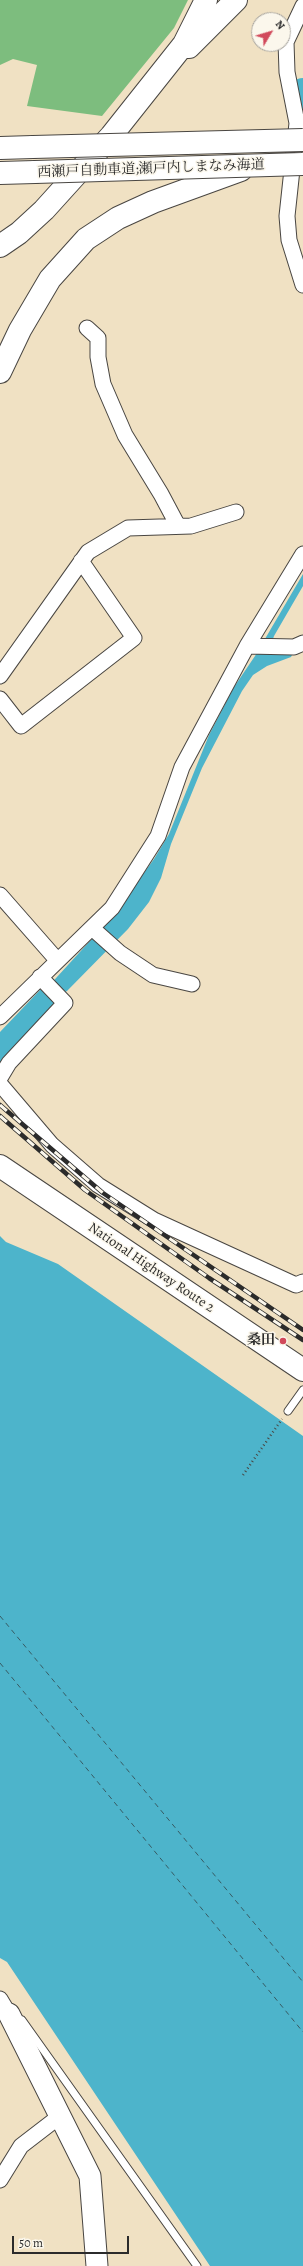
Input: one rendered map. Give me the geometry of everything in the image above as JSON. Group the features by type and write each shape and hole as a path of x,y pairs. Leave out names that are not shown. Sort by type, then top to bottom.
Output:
{"highway":[{"path":"184,44 206,0"},
{"path":"0,246 19,233 44,210 111,136 163,73 218,0"},
{"path":"163,73 236,0"},
{"name":"西瀬戸自動車道;瀬戸内しまなみ海道","path":"0,148 303,140"},
{"path":"0,372 20,330 50,280 86,239 118,218 153,202 240,170 303,163"},
{"name":"西瀬戸自動車道;瀬戸内しまなみ海道","path":"0,173 303,163"},
{"name":"National Highway Route 2","path":"0,1166 303,1370"}],"street":[{"path":"303,6 286,42 287,72 297,123 287,216 289,240 303,285"},
{"path":"87,328 98,338 98,357 103,384 125,435 161,494 178,526"},
{"path":"0,676 88,552 128,528 191,526 236,512"},
{"path":"0,1017 112,908 158,836 182,767 258,646 303,554"},
{"path":"0,699 21,726 134,638 81,561"},
{"path":"258,646 294,647 303,643"},
{"path":"0,895 57,960"},
{"path":"92,928 120,953 153,975 192,984"},
{"path":"0,1078 9,1062 65,1002 40,977"},
{"path":"0,1084 52,1145 98,1185 154,1220 296,1285 303,1282"},
{"path":"4,2007 90,2176 97,2266"},
{"path":"0,2180 21,2146 60,2116"}],"lane":[{"path":"288,1411 303,1390"},
{"path":"4,2007 15,2010 197,2266"}],"path":[{"path":"243,1474 288,1411"}],"green space":[{"path":"0,0 188,0 174,28 102,116 27,106 37,65 13,59 0,65"}],"water":[{"path":"303,574 303,586 274,636 269,651 270,654 275,655 293,653 291,657 267,666 253,675 242,691 202,768 171,844 161,878 149,902 128,929 67,991 56,998 55,1004 0,1063 0,1032 40,990 46,989 111,918 154,859 169,834 209,735 234,687 255,656"},
{"path":"0,1236 6,1242 58,1264 303,1436 303,2266 210,2266 7,1962 0,1958"}],"waterway":[{"path":"303,92 303,107"}],"ferry route":[{"path":"0,1616 303,1982"},
{"path":"0,1663 303,2032"}],"railway":[{"path":"0,1105 103,1193 303,1330"},
{"path":"0,1116 85,1190 209,1278 303,1340"}],"place":[{"name":"桑田","path":"283,1341"}]}
